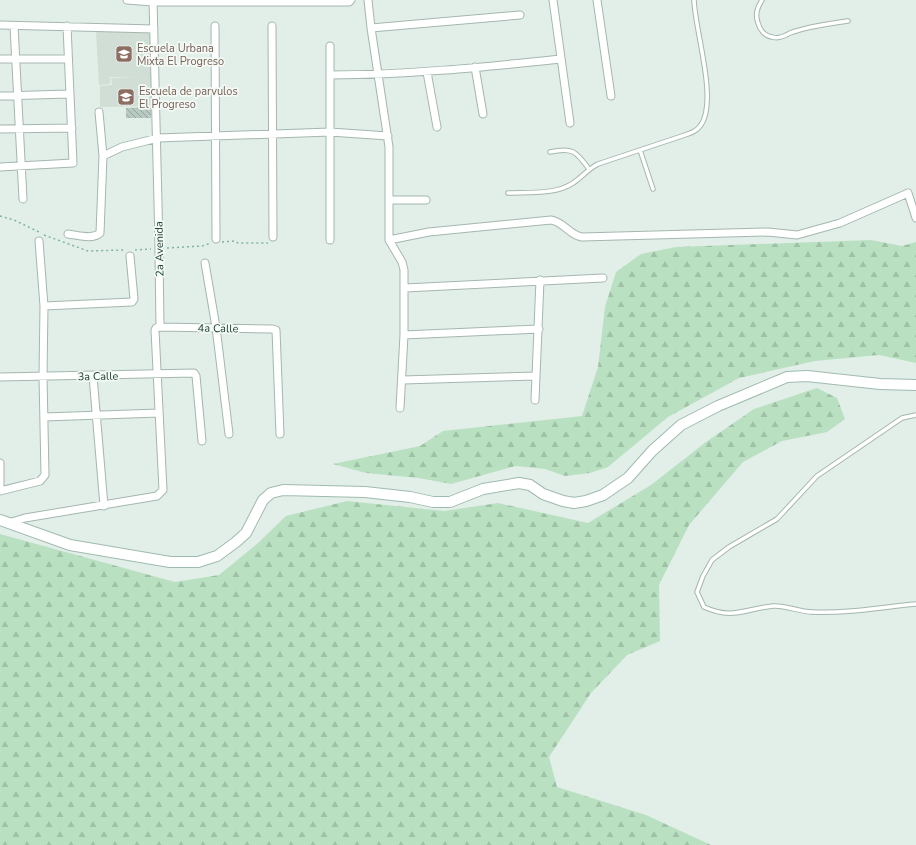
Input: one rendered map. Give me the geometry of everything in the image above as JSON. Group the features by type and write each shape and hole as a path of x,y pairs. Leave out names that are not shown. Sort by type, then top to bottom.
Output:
{"main road":[{"path":"3,522 70,545 170,562 198,562 217,556 236,542 246,532 263,500 271,493 283,490 365,492 410,497 433,502 450,502 483,489 518,484 530,486 543,494 574,503 586,501 603,495 628,478 652,451 680,425 718,406 787,376 807,376 880,384 916,385"}],"street":[{"path":"127,0 349,2 350,0"},
{"path":"368,0 388,136 389,240 402,262 405,288 403,380 400,408"},
{"path":"553,0 570,123"},
{"path":"597,0 611,96"},
{"name":"2a Avenida","path":"104,506 161,493 164,488 155,330 156,328 160,327 158,138 153,1"},
{"path":"371,28 520,15"},
{"path":"0,25 154,28"},
{"path":"14,26 23,199"},
{"path":"0,167 72,164 72,128 67,59 67,26"},
{"path":"215,26 216,241"},
{"path":"271,240 274,135 272,26"},
{"path":"330,46 330,240"},
{"path":"0,59 67,59"},
{"path":"331,75 378,75 427,72 561,60"},
{"path":"475,68 483,114"},
{"path":"427,72 437,127"},
{"path":"0,96 69,94"},
{"path":"68,234 87,237 98,235 100,233 103,156 100,112"},
{"path":"0,129 72,128"},
{"path":"103,156 122,147 158,138 330,132 388,136"},
{"path":"389,240 429,232 551,220 559,222 575,236 768,232 797,235 840,223 908,193 916,218"},
{"path":"389,200 426,200"},
{"path":"0,491 30,485 44,478 44,306 39,241"},
{"path":"44,306 132,302 134,299 130,252"},
{"path":"205,263 216,327 229,434"},
{"path":"405,288 603,278"},
{"path":"535,400 540,329 540,280"},
{"name":"4a Calle","path":"160,327 216,327 276,330 280,434"},
{"path":"404,335 540,329"},
{"name":"3a Calle","path":"0,377 157,375 194,373 196,375 202,441"},
{"path":"3,522 104,506 93,376"},
{"path":"403,380 536,376"},
{"path":"44,417 159,413"},
{"path":"0,463 0,486"}],"lane":[{"path":"508,193 564,188 573,184 589,168 694,132 701,125 708,96 694,0"},
{"path":"762,0 758,6 756,17 759,27 764,33 773,37 781,37 808,27 848,21"},
{"path":"550,152 571,150 577,153 589,168"},
{"path":"640,150 653,189"},
{"path":"916,415 902,418 817,476 776,518 729,546 712,560 702,576 697,592 704,607 718,613 741,613 774,606 810,612 828,612 916,604"}],"path":[{"path":"0,216 14,220 51,238 88,251 130,252 159,248 202,246 216,241 235,241 238,243 271,240"}],"shaded area":[{"name":"Escuela Urbana Mixta El Progreso","path":"96,31 151,31 152,106 100,107 100,86 112,85 111,78 138,77 110,77 110,84 99,85"}],"green space":[{"path":"871,240 902,246 916,242 916,363 879,355 815,361 739,378 668,417 608,467 590,473 565,476 545,469 515,466 451,484 419,478 366,473 333,464 420,446 443,431 582,416 598,367 605,307 616,272 641,254 676,247"},
{"path":"817,388 837,398 845,419 827,432 782,441 743,462 689,525 659,585 660,641 627,655 591,693 549,757 557,787 646,815 711,845 0,845 0,534 175,582 219,575 258,543 286,516 347,501 444,511 498,503 588,523 651,485 706,442 754,409"}],"building":[{"path":"151,107 151,118 126,118 126,108"}],"place":[{"name":"Escuela Urbana Mixta El Progreso","path":"124,54"},
{"name":"Escuela de parvulos El Progreso","path":"126,97"}]}
